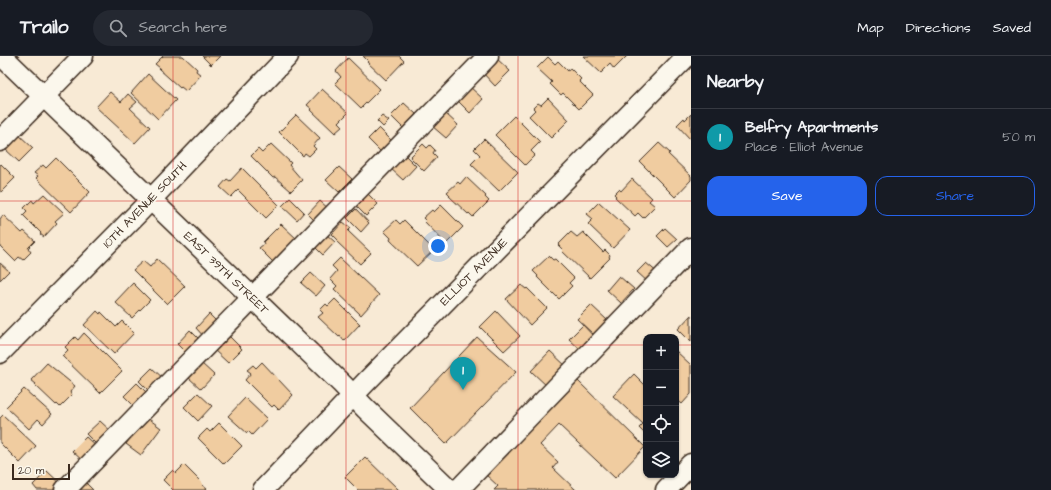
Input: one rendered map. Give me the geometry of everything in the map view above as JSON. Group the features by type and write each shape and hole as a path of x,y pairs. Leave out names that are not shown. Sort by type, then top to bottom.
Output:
{"street":[{"name":"EAST 39TH STREET","path":"2,56 450,490"},
{"path":"0,141 82,56"},
{"name":"10TH AVENUE SOUTH","path":"0,352 150,200 288,56"},
{"path":"65,490 488,56"},
{"name":"ELLIOT AVENUE","path":"262,490 687,56"},
{"path":"458,490 691,248"},
{"path":"666,490 691,464"}],"building":[{"path":"163,56 183,56 197,69 196,71 201,75 186,91 181,87 180,88 155,64"},
{"path":"202,56 220,56 211,65"},
{"path":"363,56 399,56 404,61 386,80 367,62 368,61"},
{"path":"583,56 627,56 614,69 610,64 601,73"},
{"path":"495,57 510,71 495,86 481,71"},
{"path":"548,57 555,64 558,61 568,71 570,68 581,79 579,81 593,95 579,109 563,93 561,95 550,84 552,82 537,68"},
{"path":"348,58 380,89 361,108 335,83 341,77 336,71"},
{"path":"148,74 176,100 158,119 131,93"},
{"path":"468,85 483,99 470,113 455,98"},
{"path":"322,89 348,113 339,122 343,126 335,133 307,105"},
{"path":"110,92 121,102 128,94 137,102 130,108 150,127 135,143 96,107"},
{"path":"548,98 569,120 551,138 529,116 535,110 533,108 538,103 541,105"},
{"path":"404,103 416,114 403,128 391,116"},
{"path":"445,113 458,125 446,138 432,126"},
{"path":"691,114 691,140 677,125"},
{"path":"296,115 320,138 313,146 316,149 309,156 305,153 303,156 279,132"},
{"path":"382,116 389,121 383,127 377,121"},
{"path":"514,116 540,142 531,151 535,155 525,165 495,135"},
{"path":"379,128 394,143 383,154 368,139"},
{"path":"18,134 33,148 19,162 4,148"},
{"path":"484,139 518,172 499,191 471,164 480,155 474,149"},
{"path":"659,143 691,176 691,180 675,197 640,162"},
{"path":"271,144 291,163 289,165 302,180 291,191 275,177 273,178 251,156 258,149 262,153"},
{"path":"423,144 427,148 430,145 435,150 433,153 437,157 424,171 410,157"},
{"path":"403,153 416,166 403,180 389,167"},
{"path":"56,158 90,192 71,212 36,178 38,176 34,173 43,165 46,168"},
{"path":"1,164 15,178 0,193 0,165"},
{"path":"339,167 352,179 339,192 326,180"},
{"path":"242,168 279,205 266,218 238,190 231,197 220,187 227,179 230,181"},
{"path":"466,177 486,196 485,197 489,201 473,217 449,196 450,195 447,192 458,182 460,184"},
{"path":"632,179 652,198 649,201 655,206 643,218 638,213 635,216 615,197 616,196 614,194 619,189 621,191"},
{"path":"366,192 378,204 366,216 354,204"},
{"path":"44,194 64,213 55,221 57,223 44,237 23,215 27,211 24,208 32,200 34,203"},
{"path":"290,198 304,212 297,220 282,206"},
{"path":"320,201 331,211 318,224 308,214"},
{"path":"599,202 630,230 613,248 588,224 593,219 587,214"},
{"path":"441,205 463,227 446,244 423,218 432,210 434,212"},
{"path":"356,209 369,223 361,232 347,218"},
{"path":"3,215 22,233 24,231 35,241 28,248 31,252 23,260 19,257 15,261 0,246 0,219"},
{"path":"396,220 400,224 404,220 434,250 417,266 390,240 391,238 384,231"},
{"path":"343,222 351,228 348,231 371,253 360,264 336,241 338,240 332,234"},
{"path":"281,224 298,240 274,263 259,248"},
{"path":"665,228 677,239 668,247 657,236"},
{"path":"571,232 577,237 583,232 603,252 605,250 610,255 610,258 590,278 562,251 563,250 558,245"},
{"path":"326,234 335,242 323,255 314,246"},
{"path":"549,256 553,260 555,259 574,278 569,283 572,286 559,299 533,271"},
{"path":"340,258 379,295 361,315 334,289 337,286 330,279 337,271 332,266"},
{"path":"157,259 185,286 167,304 133,270 143,261 150,267"},
{"path":"0,263 9,271 0,280"},
{"path":"646,263 658,273 649,283 637,272"},
{"path":"311,273 325,286 316,296 301,283"},
{"path":"619,276 634,289 621,303 607,290"},
{"path":"133,283 150,300 132,318 115,302"},
{"path":"521,285 526,289 527,288 547,308 530,325 506,299"},
{"path":"335,299 360,324 344,341 318,317 323,313 320,310 326,304 328,306"},
{"path":"591,305 607,320 593,334 577,319"},
{"path":"97,311 100,314 101,312 116,327 122,321 134,333 114,354 84,325"},
{"path":"496,311 520,336 504,351 480,327"},
{"path":"209,314 219,324 205,338 196,328"},
{"path":"691,315 691,342 678,329"},
{"path":"583,325 597,340 584,353 569,339"},
{"path":"190,330 202,342 189,356 177,344"},
{"path":"84,333 122,371 100,393 62,356 68,350 65,347 75,337 78,340"},
{"path":"227,334 242,349 228,363 213,349"},
{"path":"477,337 516,372 446,444 410,408"},
{"path":"550,351 568,368 549,388 531,371"},
{"path":"679,354 691,365 691,394 682,404 679,402"},
{"path":"262,362 293,395 279,410 274,405 272,407 245,380 251,373 247,370 253,365 256,368"},
{"path":"47,363 75,386 70,392 72,395 60,407 57,404 56,405 31,380"},
{"path":"201,363 214,375 201,389 188,377"},
{"path":"152,368 165,380 152,394 139,381"},
{"path":"634,374 643,383 643,424 613,396"},
{"path":"576,379 643,445 643,449 615,478 559,425 540,445 558,462 553,468 576,490 494,490 498,486 485,474"},
{"path":"137,383 151,397 138,410 124,396"},
{"path":"24,389 52,414 43,424 38,419 29,429 6,407"},
{"path":"198,393 212,406 198,421 184,407"},
{"path":"245,398 267,419 252,435 248,431 247,433 228,416"},
{"path":"3,415 36,446 20,463 0,443 0,418"},
{"path":"146,417 161,428 141,455 126,444"},
{"path":"100,421 114,434 100,448 86,434"},
{"path":"219,423 242,446 224,464 198,438 207,429 210,432"},
{"path":"643,424 643,432 639,428"},
{"path":"86,437 99,449 85,463 72,451"},
{"path":"365,457 399,490 358,490 345,477"},
{"path":"184,465 203,484 202,485 207,489 206,490 173,490 163,480 173,470 176,473"},
{"path":"47,471 63,486 59,490 37,490 33,485"},
{"path":"85,482 93,490 77,490"}],"place":[{"name":"Belfry Apartments","path":"463,390"}]}
